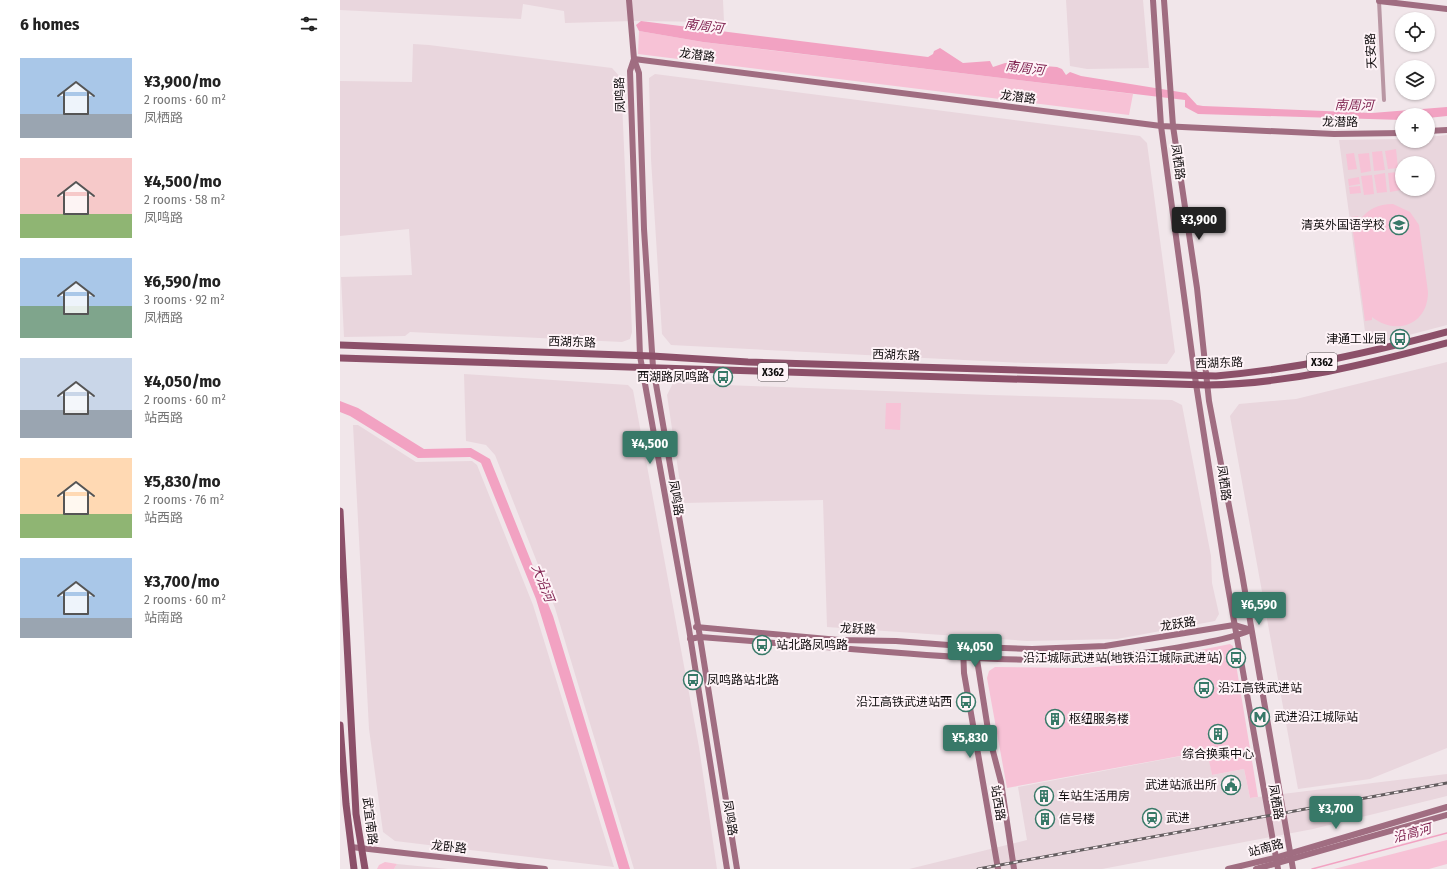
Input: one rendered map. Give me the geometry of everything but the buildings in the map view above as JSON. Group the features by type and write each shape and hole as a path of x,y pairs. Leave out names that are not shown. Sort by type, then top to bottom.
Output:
{"main road":[{"name":"西湖东路","path":"340,345 652,356 748,362 1205,376 1269,371 1326,362 1360,355 1447,332"},
{"name":"西湖东路","path":"340,358 642,366 895,377 1206,385 1269,381 1343,369 1447,343"},
{"name":"武宜南路","path":"340,511 343,649 356,814 365,869"},
{"name":"武宜南路","path":"340,725 354,869"}],"street":[{"path":"629,0 634,59"},
{"name":"凤栖路","path":"1153,0 1160,86 1161,126 1196,384 1234,625 1277,863"},
{"name":"凤栖路","path":"1164,0 1173,126 1197,288 1206,385 1293,869"},
{"path":"1379,2 1447,9"},
{"name":"天安路","path":"1379,2 1384,100"},
{"name":"龙潜路","path":"634,59 1161,126 1334,134 1395,133"},
{"name":"凤鸣路","path":"634,59 639,73 644,229 653,367 700,637 737,869"},
{"name":"凤鸣路","path":"634,59 630,71 640,356 689,629 727,869"},
{"path":"1435,131 1447,130"},
{"name":"龙跃路","path":"689,629 698,627 839,640 896,641 975,647 1032,649 1104,646 1234,625 1251,630"},
{"name":"龙跃路","path":"690,639 700,637 976,659 1056,661 1113,657 1158,651 1236,636 1251,630"},
{"name":"站西路","path":"963,646 965,658 964,673 998,869"},
{"name":"站西路","path":"975,647 989,736 1002,789 1014,869"},
{"name":"站南路","path":"1256,869 1277,863 1291,856 1447,807"},
{"name":"站南路","path":"1291,856 1447,815"},
{"name":"龙卧路","path":"351,848 545,869"},
{"name":"站南路","path":"1228,869 1277,863"}],"shaded area":[{"path":"340,0 723,0 724,22 633,21 565,23 564,11 523,4 521,19 340,10"},
{"path":"1066,0 1143,0 1149,68 1087,69 1070,66"},
{"path":"639,31 703,42 1133,94 1129,115 638,54"},
{"path":"413,44 612,68 621,78 632,332 630,339 622,342 410,332 405,336 344,337 341,277 412,275 409,229 340,236 340,81 412,82"},
{"path":"655,74 1140,136 1147,143 1175,352 1167,364 1025,363 671,345 662,334 651,159 649,78"},
{"name":"清英外国语学校","path":"1447,135 1447,325 1367,346 1339,140 1395,139 1395,148 1435,148 1435,136"},
{"path":"1396,149 1395,168 1388,169 1385,151"},
{"path":"1382,151 1385,170 1374,171 1372,152"},
{"path":"1354,153 1357,169 1348,170 1346,154"},
{"path":"1369,153 1371,171 1361,173 1358,154"},
{"path":"1395,172 1395,191 1390,192 1388,173"},
{"path":"1385,173 1387,192 1377,193 1374,175"},
{"path":"1372,175 1374,194 1364,195 1361,176"},
{"path":"1359,177 1360,184 1349,186 1348,179"},
{"path":"1360,186 1361,193 1350,194 1349,187"},
{"path":"1393,204 1410,212 1419,225 1428,292 1427,303 1423,312 1417,319 1409,324 1400,326 1391,326 1381,323 1372,317 1372,320 1365,321 1351,217 1358,216 1359,221 1366,213 1378,206"},
{"path":"1447,362 1447,748 1370,779 1298,789 1230,416 1239,404 1296,399"},
{"path":"464,374 628,385 633,390 699,747 717,869 634,869 555,608 495,455 486,445 466,441"},
{"path":"673,383 1172,400 1182,405 1211,556 1212,583 1219,614 1215,621 1117,639 1027,641 827,627 823,500 683,503 667,395"},
{"path":"886,403 901,403 900,430 885,429"},
{"path":"353,425 358,425 416,462 472,461 477,465 533,605 614,867 395,841 383,832 369,729"},
{"path":"1230,644 1233,646 1258,797 1250,798 1244,769 1212,775 1207,751 1007,788 987,678 989,671 995,667 1081,668 1126,665"},
{"path":"1208,751 1212,775 1244,769 1250,798 1447,774 1447,796 1313,829 1102,869 909,869 1027,840 1018,787"},
{"path":"1447,840 1447,864 1429,869 1334,869"},
{"path":"385,862 397,864 394,869 377,869 379,865"},
{"path":"397,864 448,869 394,869"}],"water":[{"name":"南周河","path":"641,21 928,57 940,48 963,63 990,61 993,67 1005,63 1057,67 1062,69 1066,75 1070,72 1081,76 1186,93 1197,105 1203,106 1372,113 1395,111 1395,120 1198,114 1185,107 1185,100 703,42 639,31 636,25"},
{"path":"1447,107 1447,116 1435,117 1434,108"},
{"path":"340,401 358,408 424,449 471,448 490,459 553,616 630,869 619,869 536,599 481,463 470,457 418,458 350,416 340,412"}],"waterway":[{"name":"沿高河","path":"1312,869 1447,833"}],"railway":[{"path":"978,869 1447,783"}],"place":[{"name":"清英外国语学校","path":"1399,225"},
{"name":"津通工业园","path":"1400,339"},
{"name":"西湖路凤鸣路","path":"723,377"},
{"name":"站北路凤鸣路","path":"762,645"},
{"name":"沿江城际武进站(地铁沿江城际武进站)","path":"1236,658"},
{"name":"凤鸣路站北路","path":"693,680"},
{"name":"沿江高铁武进站","path":"1204,688"},
{"name":"沿江高铁武进站西","path":"966,702"},
{"name":"武进沿江城际站","path":"1260,717"},
{"name":"枢纽服务楼","path":"1055,719"},
{"name":"综合换乘中心","path":"1218,734"},
{"name":"武进站派出所","path":"1231,785"},
{"name":"车站生活用房","path":"1044,796"},
{"name":"武进","path":"1152,818"},
{"name":"信号楼","path":"1045,819"}],"water label":[{"name":"大沿河","path":"543,583"}]}
